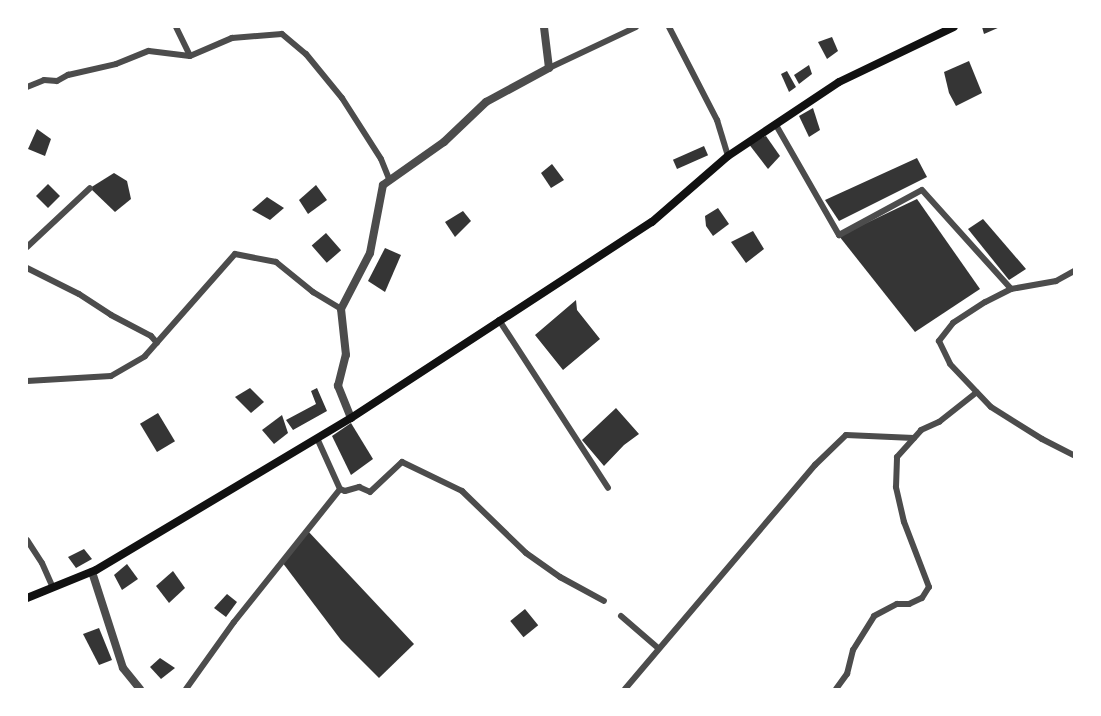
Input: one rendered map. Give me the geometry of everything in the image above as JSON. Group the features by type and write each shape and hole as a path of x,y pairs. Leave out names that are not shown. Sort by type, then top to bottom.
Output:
{"main road":[{"path":"27,598 92,572 351,418 652,222 728,156 839,82 954,27"}],"street":[{"path":"176,27 190,56"},
{"path":"543,27 549,68"},
{"path":"351,418 338,386 346,355 341,309 370,254 383,185 444,142 486,102 549,68 583,54 636,27"},
{"path":"669,27 717,120 728,156"},
{"path":"27,87 44,80 57,81 68,75 116,64 149,51 190,56 232,38 283,30 342,98 381,159 389,179"},
{"path":"776,125 839,235 922,190 1011,289"},
{"path":"27,247 90,188"},
{"path":"27,381 111,376 145,356 235,254 276,262 314,292 341,309"},
{"path":"27,268 79,294 151,336 157,343"},
{"path":"1074,271 1056,281 1011,289 985,302 953,323 939,341 950,364 991,407 1042,440 1074,455"},
{"path":"499,320 608,488"},
{"path":"836,689 847,674 853,650 874,616 897,604 909,604 922,598 929,587 907,531 896,488 897,457 921,430 939,422 977,392"},
{"path":"625,689 815,465 846,435 914,438"},
{"path":"317,438 340,489 345,492 359,487 370,492 402,462 462,491 526,553 560,577 604,601"},
{"path":"186,689 234,622 340,489"},
{"path":"27,540 53,588"},
{"path":"92,572 123,668 140,689"},
{"path":"621,616 658,648"}],"building":[{"path":"982,27 1000,27 984,34"},
{"path":"832,37 838,51 827,59 818,42"},
{"path":"969,61 982,93 956,106 949,93 944,72"},
{"path":"809,65 812,74 799,84 794,75"},
{"path":"787,71 796,87 789,92 781,74"},
{"path":"813,108 820,130 809,137 799,116"},
{"path":"37,129 51,139 45,156 28,149"},
{"path":"766,136 780,156 768,169 748,143"},
{"path":"704,146 708,155 677,169 673,160"},
{"path":"917,158 927,177 839,221 825,200"},
{"path":"552,164 564,180 551,188 541,173"},
{"path":"114,173 127,181 131,199 115,212 90,188"},
{"path":"48,184 60,196 48,208 36,196"},
{"path":"316,185 327,200 308,214 299,200"},
{"path":"267,197 284,208 270,220 252,210"},
{"path":"917,199 980,289 915,332 839,236"},
{"path":"718,208 729,224 713,236 706,226 705,216"},
{"path":"463,211 471,221 455,237 445,222"},
{"path":"983,219 1026,269 1009,280 968,229"},
{"path":"753,231 764,249 746,263 731,242"},
{"path":"326,233 341,250 327,263 312,245"},
{"path":"385,248 401,255 385,292 368,281"},
{"path":"576,300 577,310 600,339 563,370 535,335"},
{"path":"250,388 264,402 251,413 235,397"},
{"path":"317,388 327,411 293,430 286,420 316,404 311,391"},
{"path":"616,408 639,434 624,445 604,466 582,440"},
{"path":"158,413 175,441 157,452 140,424"},
{"path":"282,415 288,433 274,444 262,430"},
{"path":"351,423 373,459 351,475 332,436"},
{"path":"307,530 414,644 379,678 341,640 282,562"},
{"path":"84,549 92,559 76,568 68,557"},
{"path":"127,564 138,579 122,590 114,575"},
{"path":"173,571 185,588 169,603 156,586"},
{"path":"227,594 237,602 226,617 214,608"},
{"path":"525,609 538,625 523,637 510,621"},
{"path":"99,628 112,660 99,665 83,634"},
{"path":"160,658 175,668 161,679 150,667"}]}
